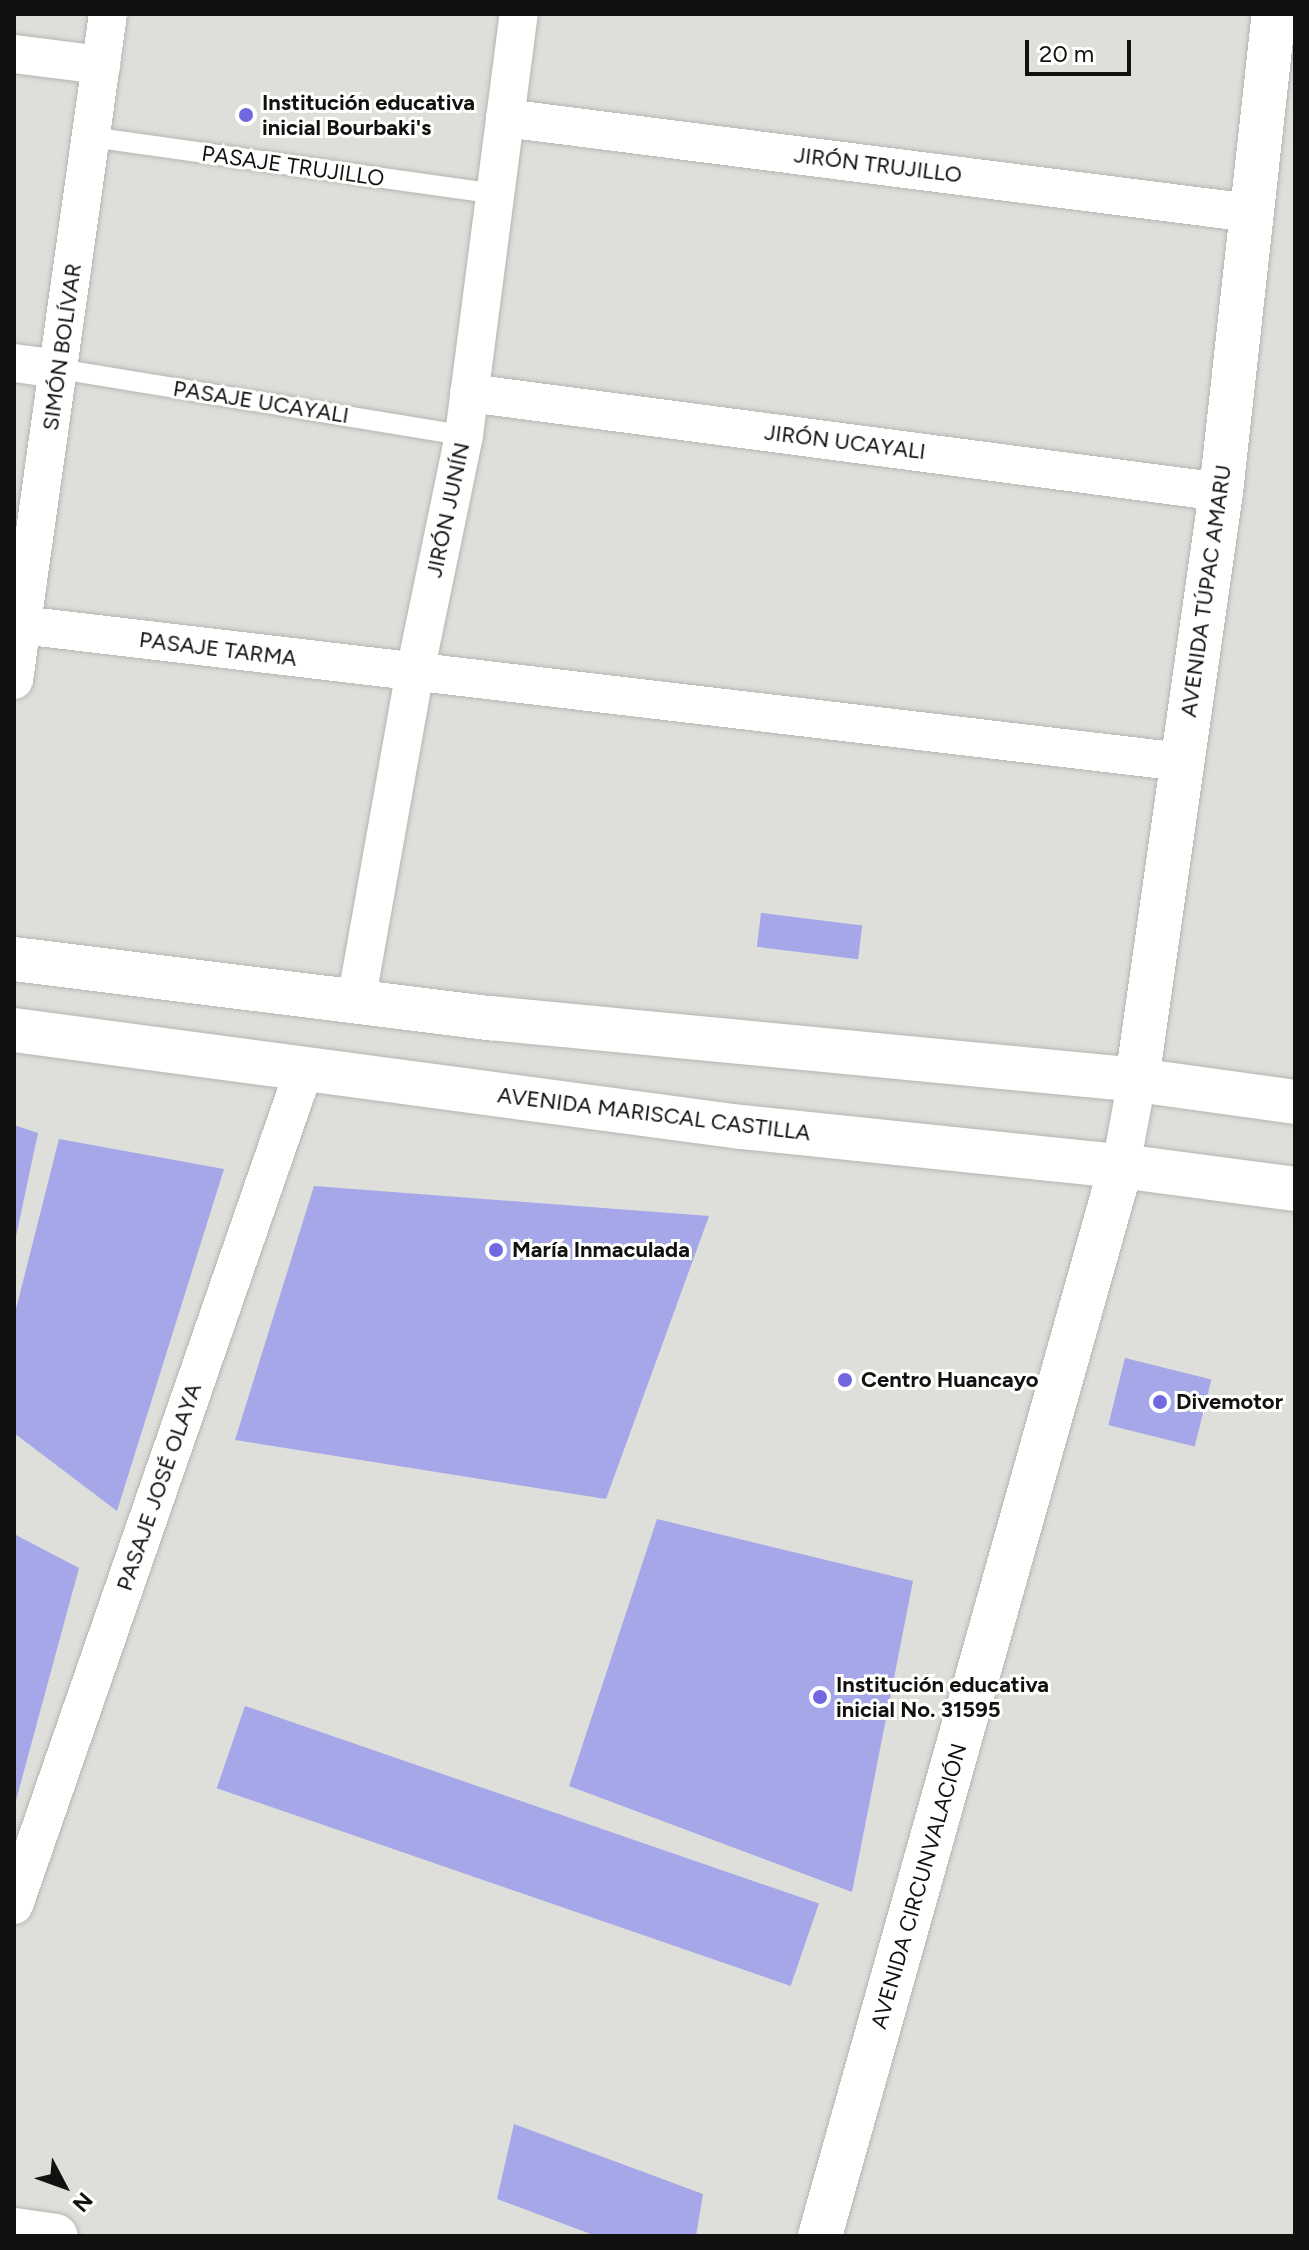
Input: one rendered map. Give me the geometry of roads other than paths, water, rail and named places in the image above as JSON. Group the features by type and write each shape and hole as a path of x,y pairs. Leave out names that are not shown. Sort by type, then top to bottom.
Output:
{"main road":[{"name":"AVENIDA TÚPAC AMARU","path":"1137,1080 1221,492 1274,14"},
{"path":"14,959 356,1002 1137,1080 1295,1102"},
{"name":"AVENIDA MARISCAL CASTILLA","path":"14,1030 741,1127 1121,1166 1295,1189"},
{"name":"AVENIDA CIRCUNVALACIÓN","path":"820,2236 1121,1166"},
{"path":"14,2230 56,2236"}],"street":[{"name":"SIMÓN BOLÍVAR","path":"14,680 108,14"},
{"name":"JIRÓN JUNÍN","path":"356,1002 415,672 464,435 519,14"},
{"path":"14,54 101,65"},
{"name":"JIRÓN TRUJILLO","path":"505,118 1251,213"},
{"path":"14,363 59,369"},
{"name":"JIRÓN UCAYALI","path":"469,393 1221,492"},
{"name":"PASAJE TARMA","path":"21,625 1182,762"},
{"name":"PASAJE JOSÉ OLAYA","path":"14,1905 304,1070"},
{"name":"AVENIDA TÚPAC AMARU","path":"1121,1166 1137,1080"}],"lane":[{"name":"PASAJE TRUJILLO","path":"91,137 495,194"},
{"name":"PASAJE UCAYALI","path":"59,369 464,435"}],"place":[{"name":"Institución educativa inicial Bourbaki's","path":"246,115"},
{"name":"María Inmaculada","path":"496,1250"},
{"name":"Centro Huancayo","path":"845,1380"},
{"name":"Divemotor","path":"1160,1402"},
{"name":"Institución educativa inicial No. 31595","path":"820,1697"}]}
